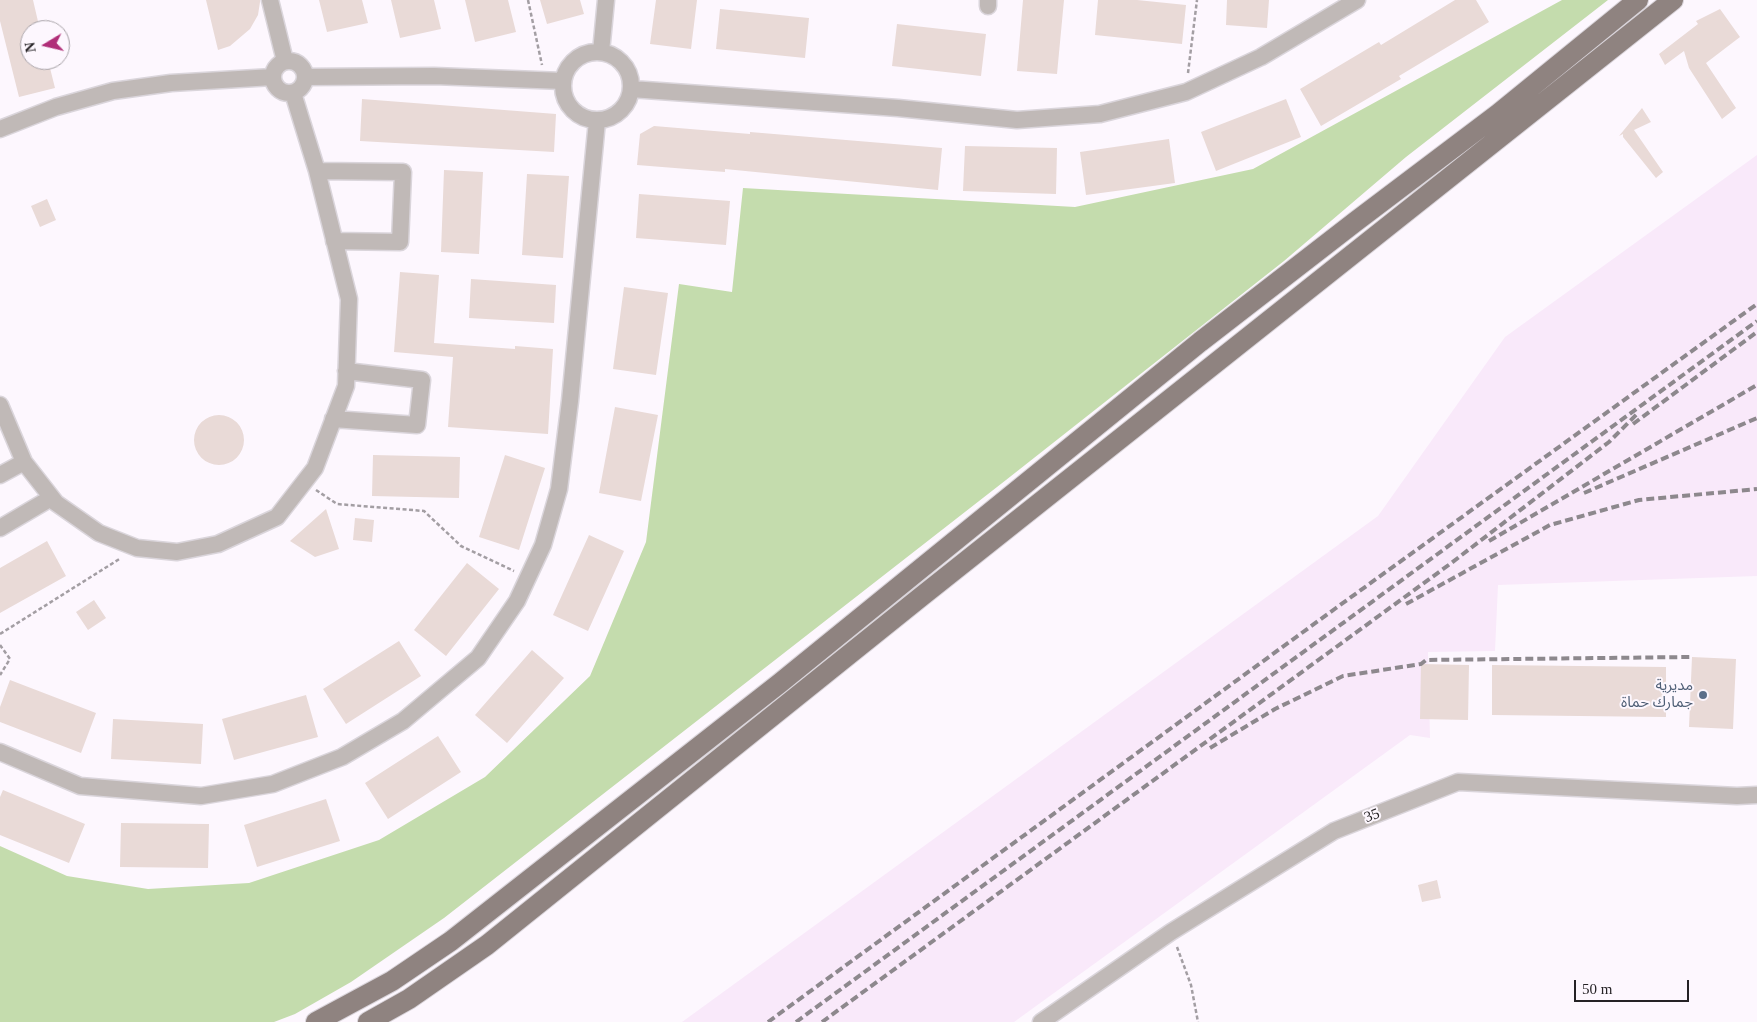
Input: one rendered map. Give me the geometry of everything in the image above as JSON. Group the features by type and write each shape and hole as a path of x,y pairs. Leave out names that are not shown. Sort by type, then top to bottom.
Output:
{"main road":[{"path":"316,1022 392,981 451,941 780,683 1200,342 1354,222 1498,114 1638,0"},
{"path":"368,1022 409,999 487,945 922,596 1673,0"}],"street":[{"path":"270,0 285,62"},
{"path":"601,52 606,0"},
{"path":"631,89 898,108 1017,120 1100,114 1186,92 1261,57 1357,0"},
{"path":"590,52 601,52 611,55 620,61 630,78 631,89 629,99 624,108 616,115 597,121 586,119 575,113 567,104 563,93 563,81 566,71 572,62 590,52"},
{"path":"285,62 298,64 302,68 305,77 300,88 288,93 279,90 273,82 277,66 285,62"},
{"path":"305,77 434,76 563,81"},
{"path":"0,129 56,107 113,92 171,83 273,77"},
{"path":"0,405 24,462 51,498 56,504 99,533 138,548 177,552 218,544 277,517 315,468 346,386 349,299 317,170 293,92"},
{"path":"0,752 80,786 201,796 273,784 342,758 403,721 478,658 517,601 543,544 559,489 571,392 597,121"},
{"path":"317,170 403,172 400,242 334,241"},
{"path":"333,419 417,424 422,380 346,371"},
{"path":"0,475 24,462"},
{"path":"0,528 51,498"},
{"name":"35","path":"1040,1022 1172,932 1334,831 1458,782 1737,796 1757,795"}],"path":[{"path":"528,0 545,80"},
{"path":"1186,92 1197,0"},
{"path":"304,482 337,504 424,511 461,546 528,577"},
{"path":"0,634 138,548"},
{"path":"0,645 10,659 0,675"},
{"path":"1172,932 1191,985 1198,1022"}],"shaded area":[{"path":"1757,155 1757,576 1498,585 1495,651 1428,652 1430,738 1410,735 1014,1022 682,1022 1378,516 1505,337"}],"green space":[{"path":"1562,0 1608,0 1406,157 1284,261 1006,480 444,918 351,982 295,1014 274,1022 0,1022 0,846 67,876 148,889 249,883 379,840 485,777 590,676 646,542 679,284 732,292 743,188 1075,207 1253,169"}],"building":[{"path":"0,0 33,0 38,20 20,20 20,70 50,70 55,88 19,97 0,21"},
{"path":"206,0 260,0 258,15 250,29 230,46 218,50"},
{"path":"319,0 362,0 368,23 327,32"},
{"path":"391,0 434,0 441,29 400,38"},
{"path":"465,0 508,0 516,32 475,42"},
{"path":"540,0 580,0 584,14 547,24"},
{"path":"656,0 697,0 691,49 650,44"},
{"path":"1023,0 1064,0 1057,74 1017,71"},
{"path":"1098,0 1137,0 1186,5 1182,44 1095,35"},
{"path":"1227,0 1269,0 1267,28 1226,25"},
{"path":"1455,0 1476,0 1489,22 1399,76 1401,79 1321,126 1300,89 1379,42 1381,45"},
{"path":"720,9 809,18 805,58 716,49"},
{"path":"1720,9 1740,37 1706,63 1736,108 1722,119 1689,68 1684,51 1665,65 1659,54 1698,24 1696,21"},
{"path":"897,24 986,34 981,76 892,66"},
{"path":"362,99 556,114 554,152 360,141"},
{"path":"1286,99 1301,137 1216,171 1201,132"},
{"path":"1642,108 1651,122 1634,130 1663,172 1656,178 1623,137 1623,134 1619,136"},
{"path":"654,126 942,148 938,190 725,169 725,172 637,165 640,134"},
{"path":"1169,139 1175,183 1086,195 1080,152"},
{"path":"965,146 1057,148 1056,194 963,191"},
{"path":"444,170 483,172 479,254 441,252"},
{"path":"527,174 569,176 563,258 522,255"},
{"path":"639,194 730,201 726,245 636,238"},
{"path":"47,199 56,220 40,227 31,206"},
{"path":"400,272 439,275 434,343 515,349 515,346 553,349 548,434 448,427 453,357 394,352"},
{"path":"471,279 556,285 554,323 469,318"},
{"path":"624,287 668,293 656,375 613,369"},
{"path":"615,407 658,415 641,501 599,493"},
{"path":"219,415 233,419 240,426 244,440 240,454 233,461 219,465 205,461 198,454 194,440 198,426 205,419"},
{"path":"373,455 460,457 459,498 372,496"},
{"path":"505,455 545,468 519,550 479,537"},
{"path":"326,509 339,549 315,557 290,541"},
{"path":"355,518 374,520 372,542 353,540"},
{"path":"589,535 624,551 588,631 553,615"},
{"path":"47,541 66,576 0,613 0,568"},
{"path":"467,563 499,589 446,656 414,630"},
{"path":"94,600 106,618 88,630 76,612"},
{"path":"399,641 421,676 346,724 323,689"},
{"path":"532,650 564,678 507,743 475,715"},
{"path":"1692,657 1736,659 1733,729 1689,727"},
{"path":"1421,664 1469,665 1468,720 1420,719"},
{"path":"1492,665 1666,667 1666,717 1492,715"},
{"path":"10,680 96,713 81,753 0,722 0,707"},
{"path":"306,695 318,737 234,760 222,719"},
{"path":"113,719 203,724 201,764 111,759"},
{"path":"438,736 461,772 388,819 365,783"},
{"path":"3,790 85,824 69,863 0,835 0,797"},
{"path":"326,799 340,841 257,867 244,825"},
{"path":"121,823 209,824 208,868 120,867"},
{"path":"1437,880 1441,898 1422,902 1418,885"}],"railway":[{"path":"768,1022 1757,304"},
{"path":"796,1022 1757,321"},
{"path":"1633,424 1757,332"},
{"path":"1489,541 1757,385"},
{"path":"822,1022 1450,564 1609,442 1637,414"},
{"path":"1584,493 1757,418"},
{"path":"1406,604 1550,525 1639,500 1757,489"},
{"path":"1210,748 1275,709 1343,676 1421,664 1426,660 1690,657"}],"place":[{"name":"مديرية جمارك حماة","path":"1703,695"}]}
